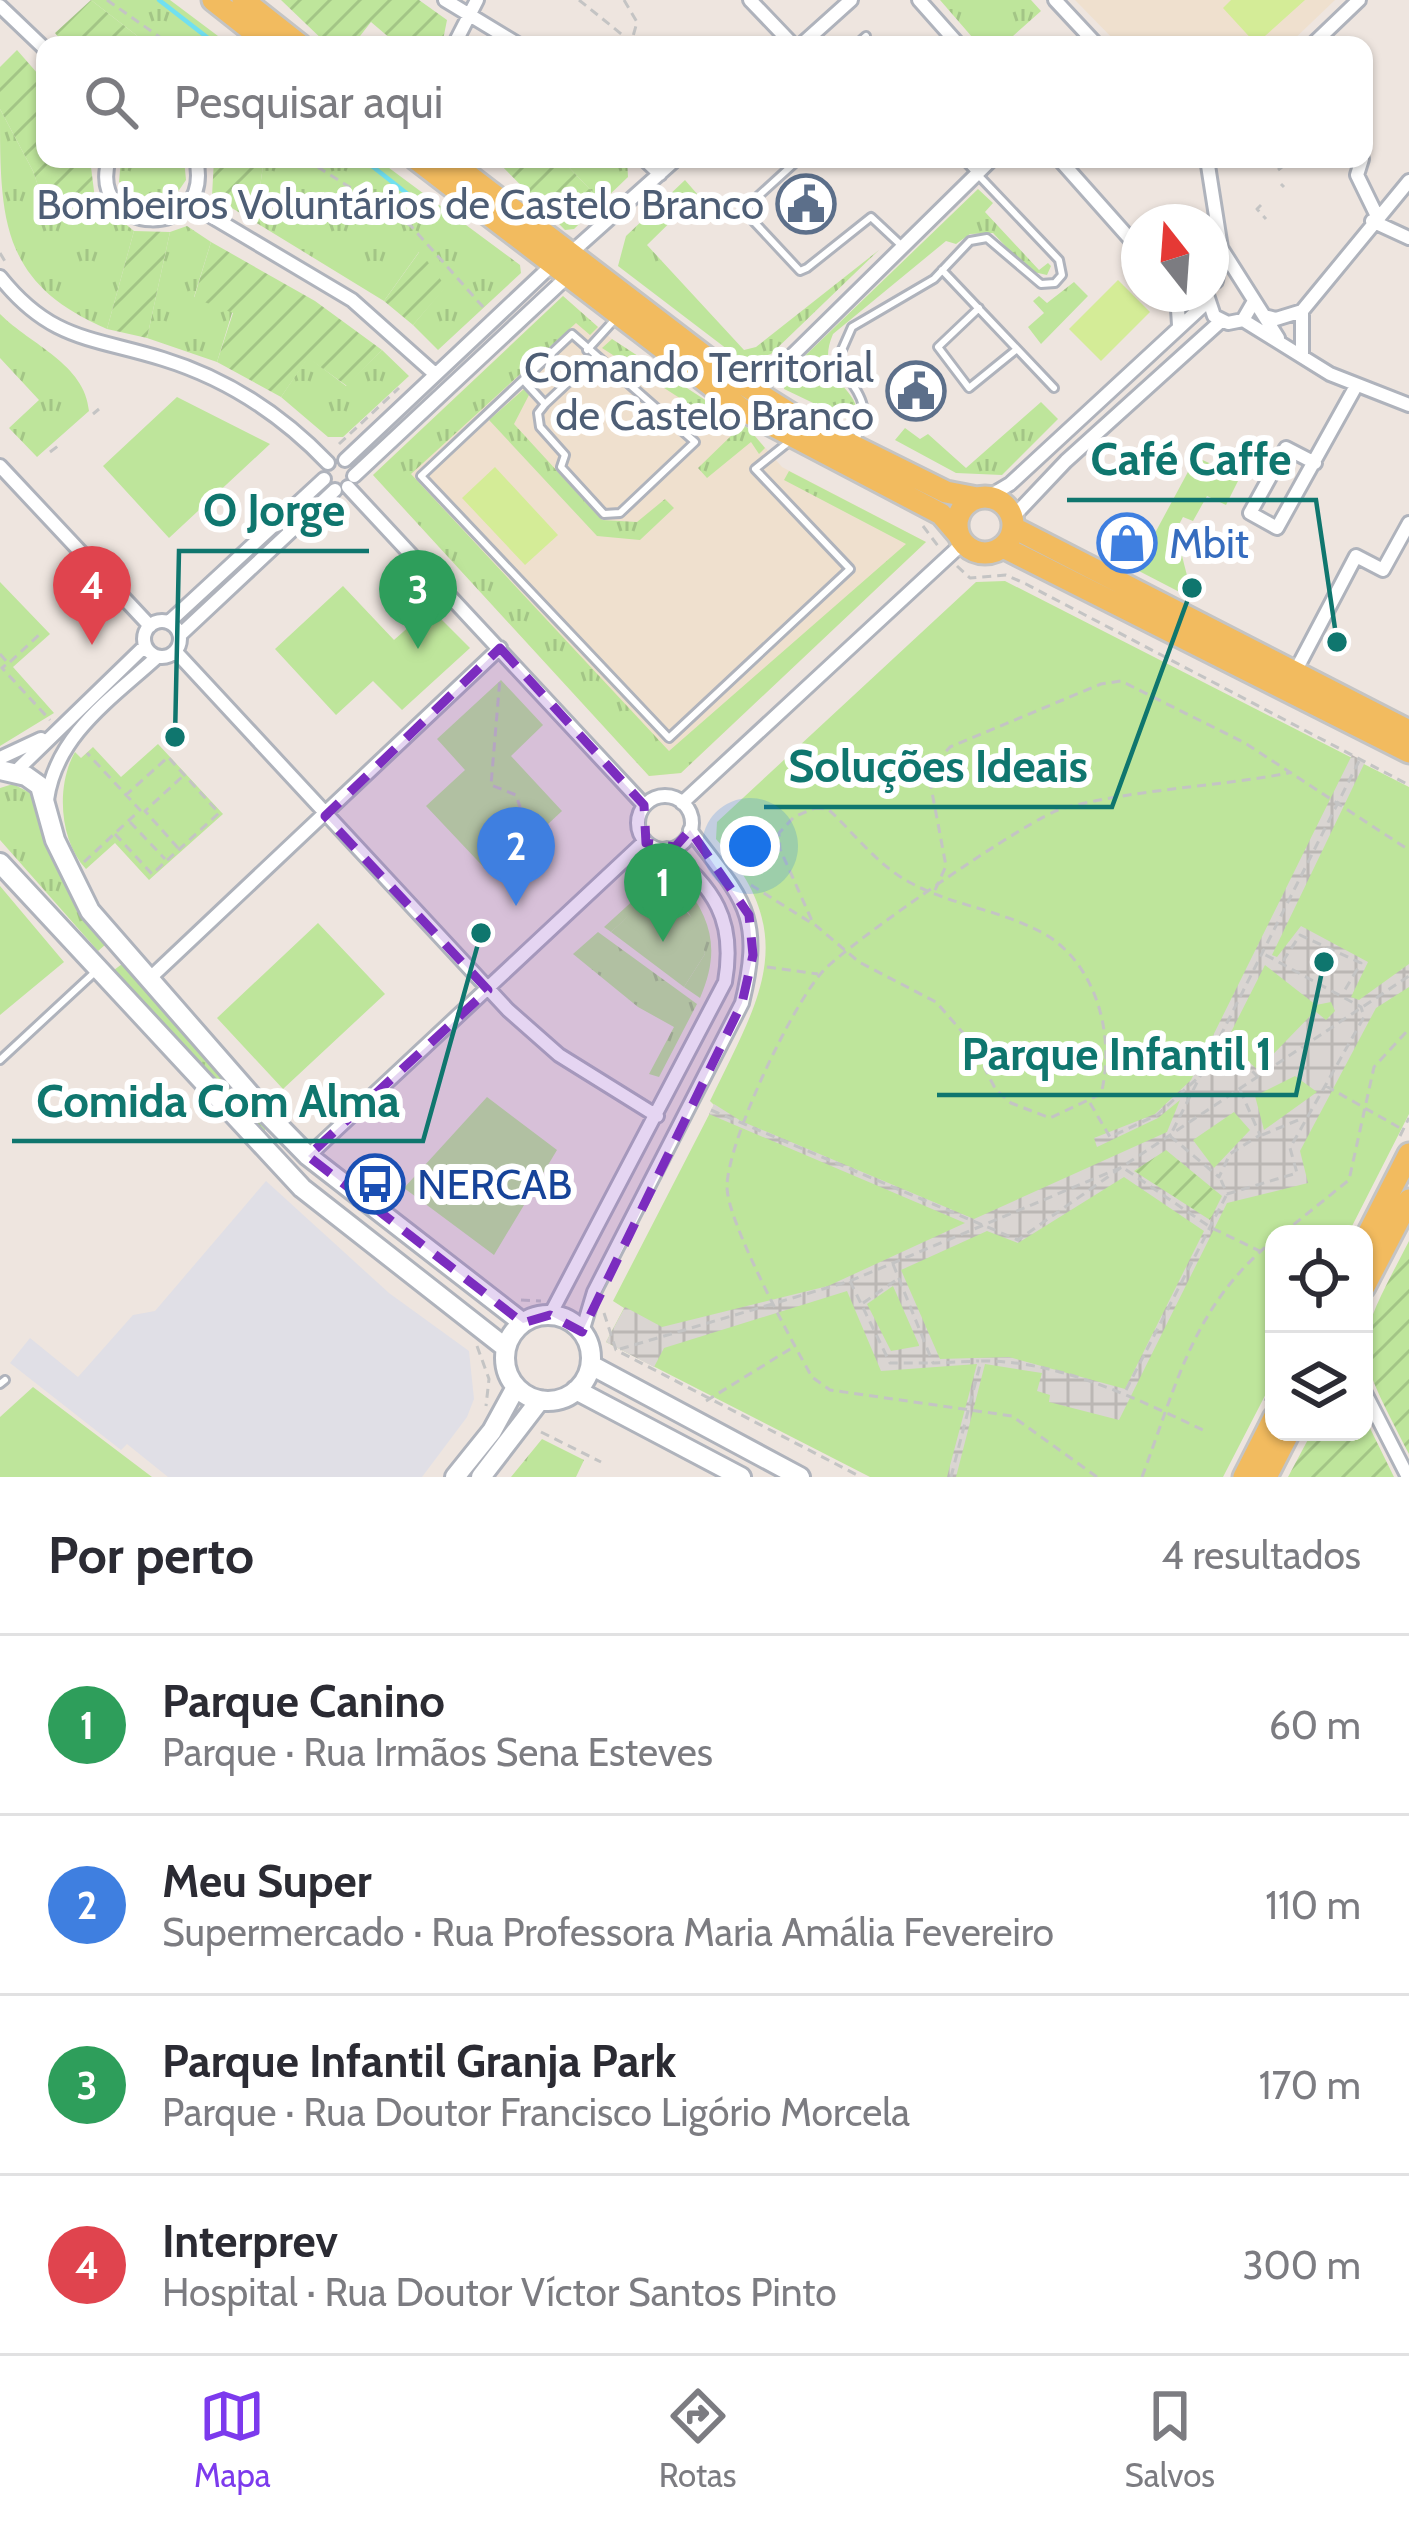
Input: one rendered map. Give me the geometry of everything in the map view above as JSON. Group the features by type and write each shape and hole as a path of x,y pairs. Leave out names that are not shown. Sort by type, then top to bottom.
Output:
{"main road":[{"path":"213,0 259,36"},
{"path":"243,0 289,36"},
{"path":"428,168 743,410 941,514 960,538 987,554 1010,531"},
{"path":"459,168 755,392 946,493 1004,503 1010,531 1409,752"},
{"path":"960,538 958,516 982,497"},
{"path":"1010,531 1408,728"},
{"path":"3,770 40,786 66,866 90,910 308,1156 524,1323"},
{"path":"5,876 302,1188 506,1348"},
{"path":"98,969 120,946"},
{"path":"1373,1225 1409,1154"},
{"path":"1373,1270 1409,1200"},
{"path":"540,1400 516,1387 506,1368 506,1348 524,1323 551,1305 583,1331 591,1365 576,1390"},
{"path":"591,1365 800,1477"},
{"path":"455,1477 492,1431 516,1387"},
{"path":"481,1477 540,1400 576,1390 741,1477"},
{"path":"1244,1477 1265,1436"},
{"path":"1266,1477 1284,1441"}],"street":[{"path":"445,0 474,7 508,36"},
{"path":"750,0 787,36"},
{"path":"807,36 850,0"},
{"path":"920,0 950,36"},
{"path":"1055,0 1089,36"},
{"path":"1321,36 1359,0"},
{"path":"0,6 36,40"},
{"path":"459,36 474,7"},
{"path":"108,168 112,198 135,217 165,219 190,202 198,168"},
{"path":"654,168 660,174"},
{"path":"573,251 666,168"},
{"path":"755,392 983,168"},
{"path":"1067,168 1121,229"},
{"path":"1209,168 1215,204"},
{"path":"1360,168 1357,175 1374,218 1409,238"},
{"path":"1264,316 1276,319 1302,311 1409,181"},
{"path":"190,202 352,300 435,374"},
{"path":"1229,260 1279,339"},
{"path":"328,463 345,460 435,374 560,271"},
{"path":"176,652 180,635 346,484 560,271"},
{"path":"0,277 33,313 72,337 162,358 239,391 271,410 328,463"},
{"path":"1229,283 1242,279"},
{"path":"1243,320 1254,301"},
{"path":"1302,311 1302,354"},
{"path":"1179,312 1179,326"},
{"path":"982,497 1010,484 1191,312"},
{"path":"1218,312 1221,321"},
{"path":"1010,531 1053,473 1221,321 1243,320 1356,386 1409,405"},
{"path":"1315,463 1286,448 1250,513 1277,528 1315,463 1356,386"},
{"path":"345,460 346,484"},
{"path":"150,626 169,622 324,479 328,463"},
{"path":"1,469 150,626"},
{"path":"324,479 346,484 644,805"},
{"path":"1295,672 1356,556 1383,570 1409,523"},
{"path":"682,802 960,538"},
{"path":"169,622 180,635"},
{"path":"3,770 75,713 146,646 150,626"},
{"path":"146,646 157,657"},
{"path":"148,980 500,648"},
{"path":"46,808 51,775 66,743 157,657 176,652"},
{"path":"176,652 488,990 559,1055 657,1116"},
{"path":"645,842 638,822 644,805 659,796 682,802 691,815 690,830 682,843 668,849"},
{"path":"583,1331 594,1292 742,1003 753,956 749,916 690,830"},
{"path":"551,1305 657,1116 725,982 731,946 709,890 668,849 645,842"},
{"path":"308,1156 645,842"},
{"path":"1373,1409 1408,1477"}],"lane":[{"path":"789,168 743,210 800,271 871,217 902,246"},
{"path":"852,447 867,420 866,406 837,361 841,344 862,319 942,270 970,241 987,238 1041,284 1054,284 1062,275 1059,260 971,168"},
{"path":"942,270 1054,388"},
{"path":"979,308 938,347 969,388 1017,349"},
{"path":"587,350 619,315"},
{"path":"594,358 545,404 538,413 540,427 565,455 561,467 604,514 620,513 695,442 572,334 421,476 669,738 850,569 755,469 792,438"},
{"path":"523,380 545,404"},
{"path":"0,1060 98,969"}],"path":[{"path":"106,0 158,36"},
{"path":"579,0 625,36"},
{"path":"628,1 637,22 634,36"},
{"path":"319,168 411,226 485,310"},
{"path":"1261,206 1257,209 1267,219"},
{"path":"339,444 399,388"},
{"path":"93,414 99,409"},
{"path":"50,452 58,446"},
{"path":"960,568 970,578 1006,575 1026,584 1409,784"},
{"path":"41,633 1,669 52,721"},
{"path":"0,654 8,663"},
{"path":"490,867 492,841 508,837 522,813 509,789 491,785 500,678"},
{"path":"934,891 946,866 928,771 950,746 1101,684 1121,681 1245,743 1409,850"},
{"path":"87,753 180,849"},
{"path":"115,834 152,874 220,813 168,758 126,795"},
{"path":"1170,1136 1363,760"},
{"path":"1097,1477 1012,1416 830,1390 812,1376 726,1190 743,1124 820,974 844,952 1059,808 1289,773"},
{"path":"78,867 184,775"},
{"path":"751,885 819,928 844,952 954,1017 985,1074 1011,1102 1050,1118 1101,1094 1106,1075 1100,1008 1077,964 1040,931 891,870 828,808 794,817 779,833 780,849 819,928"},
{"path":"129,821 166,861"},
{"path":"1281,963 1300,935 1361,963 1342,995"},
{"path":"1125,1392 1227,1194 1297,1173 1290,1148 1364,1017 1361,1007 1342,995 1262,953"},
{"path":"766,967 820,974"},
{"path":"711,1110 1018,1240 1409,976"},
{"path":"1293,1225 1349,1180 1374,1066 1409,1029"},
{"path":"1220,1037 1228,1052 1259,1078"},
{"path":"1210,1058 1223,1058 1228,1052"},
{"path":"1090,1103 1110,1137 1157,1115 1202,1073"},
{"path":"1326,1086 1402,1129"},
{"path":"1240,1090 1260,1135"},
{"path":"1219,1177 1230,1154 1260,1135 1306,1117"},
{"path":"1170,1136 1219,1177 1227,1194"},
{"path":"620,1349 850,1281 1122,1167"},
{"path":"1122,1167 1210,1227 1265,1254"},
{"path":"1141,1476 1199,1325 1231,1276 1265,1247"},
{"path":"892,1263 933,1363"},
{"path":"862,1304 899,1278"},
{"path":"850,1281 890,1363 1005,1361 1125,1392 1203,1430"},
{"path":"507,1292 528,1303 551,1305"},
{"path":"594,1306 604,1312 616,1350 861,1477"},
{"path":"474,1341 488,1379 480,1417"},
{"path":"708,1399 795,1346"},
{"path":"951,1477 981,1361"},
{"path":"542,1432 601,1462"}],"highlighted area":[{"path":"500,648 644,805 646,843 675,847 690,830 749,915 753,955 742,1003 582,1332 550,1315 523,1323 308,1156 488,990 325,816"}],"shaded area":[{"path":"1075,0 1335,0 1297,36 1110,36"},
{"path":"563,296 612,339 748,428 782,467 926,542 681,773 649,776 373,475"},
{"path":"1352,755 1365,762 1272,955 1277,957 1301,926 1368,962 1351,997 1359,1000 1409,964 1409,987 1376,1008 1300,1151 1308,1183 1227,1203 1119,1420 1049,1402 1050,1395 1037,1391 1042,1373 985,1364 956,1477 947,1477 977,1364 881,1371 847,1291 664,1348 654,1367 606,1342 625,1307 662,1327 828,1286 965,1223 709,1114 714,1104 741,1121 974,1219 1167,1132 1180,1100 1158,1118 1097,1147 1094,1138 1155,1114 1191,1080","holes":["1265,965 1316,1005 1331,1002 1335,1011 1326,1020 1315,1011 1258,1070 1226,1042","1295,1076 1317,1092 1264,1130 1255,1096","1234,1112 1250,1130 1214,1168 1193,1140","1166,1150 1222,1196 1210,1220 1134,1171","1124,1177 1204,1231 1125,1389 1009,1357 940,1359 901,1270 987,1231 1018,1243","893,1286 919,1346 891,1351 867,1304"]},
{"path":"266,1181 389,1293 469,1351 474,1399 467,1417 422,1477 168,1477 127,1444 121,1450 10,1363 30,1338 78,1377 133,1315 155,1311"}],"green space":[{"path":"91,0 170,0 218,36 137,36"},
{"path":"91,0 137,36 58,36 55,33"},
{"path":"281,0 419,0 447,20 444,36 387,36 371,22 360,36 319,36"},
{"path":"940,0 1031,0 1041,11 1013,36 971,36"},
{"path":"1231,0 1305,0 1265,36 1249,36 1223,8"},
{"path":"17,50 36,72 36,168 91,168 95,199 48,216 33,171 0,109 0,67"},
{"path":"0,109 33,171 48,215 95,199 134,231 107,329 45,291 13,243 2,183"},
{"path":"120,168 185,168 186,180 173,199 141,205 119,182"},
{"path":"214,168 263,168 255,222 212,196"},
{"path":"263,168 389,168 520,265 521,273 438,350 413,325 445,287 419,252 384,301 255,222"},
{"path":"504,168 570,168 602,202 574,229 565,230"},
{"path":"570,168 628,168 628,177 602,202"},
{"path":"685,180 698,195 647,245 744,350 756,347 879,250 771,354 744,362 618,266 626,236"},
{"path":"978,189 993,203 985,212 1039,270 1048,263 1051,266 1047,275 1029,271 993,233 970,234 956,244 946,241 833,334 829,363 854,400 857,424 784,389 784,376"},
{"path":"187,226 211,242 194,297 225,309 247,264 217,362 147,338 170,232"},
{"path":"134,231 170,232 147,338 107,329"},
{"path":"211,242 315,301 382,350 347,386 308,358 281,397 217,362 233,313 194,298"},
{"path":"420,251 446,287 413,325 384,301"},
{"path":"1118,280 1121,312 1150,312 1101,361 1069,329"},
{"path":"1074,282 1088,296 1041,344 1028,327 1044,313 1033,301 1039,296 1047,303"},
{"path":"563,296 598,327 590,335 576,323 411,474 669,751 906,544 784,480 789,471 926,542 681,773 649,776 373,475"},
{"path":"0,314 55,356 85,395 89,411 37,457 9,428 39,400 0,358"},
{"path":"612,339 748,428 765,448 759,454 751,442 707,478 698,468 734,433 602,348"},
{"path":"382,350 409,376 343,437 328,437 281,397 308,357 346,386"},
{"path":"524,389 529,395 514,424 602,520 637,522 665,499 674,508 640,540 597,536 489,420"},
{"path":"177,397 270,444 169,538 103,466"},
{"path":"1041,402 1058,419 1002,475 956,473 895,440 905,428 920,439 928,434 966,468"},
{"path":"1196,457 1240,477 1226,505 1207,496 1193,521 1183,517 1167,547 1182,556 1193,599 1110,556 1148,546"},
{"path":"495,467 558,535 525,565 462,498"},
{"path":"1005,581 1409,787 1409,1114 1353,1225 1265,1225 1265,1395 1223,1477 870,1477 606,1342 624,1308 613,1301 714,1105 710,1101 744,1031 764,968 759,907 743,874 716,839 717,822 976,582"},
{"path":"0,582 50,634 13,667 54,713 0,746"},
{"path":"343,586 394,640 430,608 470,648 402,710 373,681 336,715 275,649"},
{"path":"501,680 543,725 511,756 562,811 492,876 426,806 465,770 437,739"},
{"path":"158,744 223,814 149,880 115,843 86,869 70,843 63,812 65,780 75,752 81,758 93,747 121,777"},
{"path":"13,784 36,796 70,896 105,945 98,951 0,840 0,788"},
{"path":"659,877 682,882 707,923 710,966 700,998 684,987 705,954 689,914 675,899 654,893 611,932 604,927"},
{"path":"0,886 64,962 0,1015"},
{"path":"654,892 669,894 698,924 705,954 684,987 611,932"},
{"path":"318,923 385,994 283,1089 217,1018"},
{"path":"598,932 697,1004 659,1077 649,1074 674,1027 638,1007 573,954"},
{"path":"122,964 265,1125 265,1131 257,1131 114,970"},
{"path":"487,1097 557,1150 494,1255 404,1188"},
{"path":"1166,1149 1222,1197 1210,1220 1133,1170"},
{"path":"1409,1241 1409,1454 1373,1378 1377,1306"},
{"path":"33,1387 152,1477 0,1477 0,1417"},
{"path":"1373,1434 1394,1477 1288,1477 1307,1441 1373,1441"},
{"path":"542,1439 584,1460 576,1477 511,1477"}],"waterway":[{"path":"159,0 205,36"},
{"path":"374,168 433,214"}],"place":[{"name":"Bombeiros Voluntários de Castelo Branco","path":"806,204"},
{"name":"Comando Territorial de Castelo Branco","path":"916,391"},
{"name":"Mbit","path":"1127,543"},
{"name":"Soluções Ideais","path":"1192,588"},
{"name":"Café Caffe","path":"1337,642"},
{"name":"Interprev","path":"92,645"},
{"name":"Parque Infantil Granja Park","path":"418,649"},
{"name":"O Jorge","path":"175,737"},
{"name":"Meu Super","path":"516,906"},
{"name":"Comida Com Alma","path":"481,933"},
{"name":"Parque Canino","path":"663,942"},
{"name":"Parque Infantil 1","path":"1324,962"},
{"name":"NERCAB","path":"375,1184"}]}
